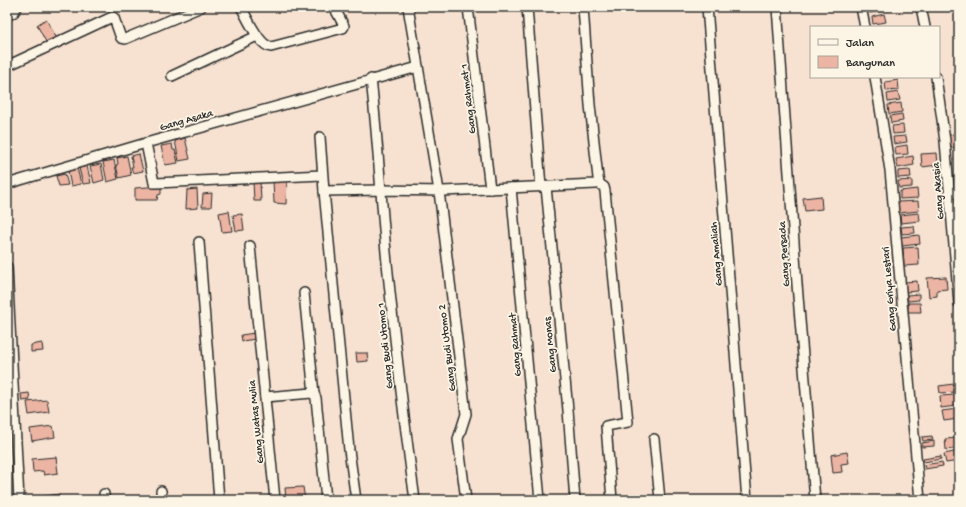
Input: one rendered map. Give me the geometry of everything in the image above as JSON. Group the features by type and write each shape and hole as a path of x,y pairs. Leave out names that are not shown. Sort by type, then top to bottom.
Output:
{"street":[{"path":"7,16 14,12 17,7"},
{"path":"7,66 113,17 121,38 125,39 201,7"},
{"path":"241,7 258,36 266,46 271,47 344,28 334,7"},
{"name":"Gang Budi Utomo 2","path":"408,7 439,191 466,414 458,439 466,500"},
{"name":"Gang Rahmat 1","path":"468,7 490,189"},
{"name":"Gang Monas","path":"527,7 544,188 568,410 575,500"},
{"path":"583,7 590,105 598,183"},
{"name":"Gang Amaliah","path":"707,7 747,500"},
{"name":"Gang Persada","path":"777,7 797,284 815,500"},
{"path":"861,7 865,26"},
{"path":"920,7 925,26"},
{"path":"172,76 258,36"},
{"name":"Gang Asaka","path":"7,184 146,143 418,67"},
{"name":"Gang Griya Lestari","path":"875,78 890,170 920,500"},
{"name":"Gang Akasia","path":"936,78 945,141 959,303"},
{"name":"Gang Budi Utomo 1","path":"371,79 378,136 387,263 415,500"},
{"path":"320,137 322,175 349,450 356,500"},
{"path":"146,143 154,183 322,175"},
{"path":"324,191 439,191 544,188 598,183 604,187 628,422 606,426 612,500"},
{"name":"Gang Rahmat","path":"512,188 540,500"},
{"path":"949,195 959,191"},
{"path":"199,242 219,500"},
{"name":"Gang Watas Mulia","path":"250,246 276,500"},
{"path":"7,267 19,500"},
{"path":"304,293 326,500"},
{"path":"265,397 314,394"},
{"path":"654,439 660,500"}],"building":[{"path":"869,7 883,7 883,11 870,13"},
{"path":"884,14 886,22 873,24 872,17"},
{"path":"46,19 56,37 46,42 37,25"},
{"path":"898,80 899,90 886,91 885,82"},
{"path":"898,92 900,100 888,102 887,94"},
{"path":"901,103 902,112 889,114 888,105"},
{"path":"902,114 903,121 891,123 890,116"},
{"path":"903,125 904,133 893,134 892,126"},
{"path":"956,133 959,140 959,146 952,148 947,136"},
{"path":"906,136 907,142 894,144 893,137"},
{"path":"185,138 190,159 179,161 175,141"},
{"path":"172,144 178,163 165,165 161,146"},
{"path":"907,145 908,154 896,155 895,147"},
{"path":"937,153 938,165 922,167 921,154"},
{"path":"139,154 143,171 133,173 131,167 133,167 131,156"},
{"path":"127,156 131,175 119,178 116,165 118,164 117,158"},
{"path":"913,156 914,165 898,168 896,159"},
{"path":"114,160 118,179 107,182 103,162"},
{"path":"101,164 104,180 94,183 90,166"},
{"path":"87,166 91,183 83,184 79,168"},
{"path":"77,168 81,184 71,186 68,171"},
{"path":"910,170 911,177 898,178 898,171"},
{"path":"65,174 68,185 59,186 56,176"},
{"path":"287,179 286,204 274,203 273,180"},
{"path":"912,180 912,187 899,188 898,181"},
{"path":"260,181 261,201 254,201 253,182"},
{"path":"161,186 161,194 158,195 157,200 135,200 135,188"},
{"path":"197,189 198,208 186,209 187,190"},
{"path":"917,189 918,198 900,199 900,191"},
{"path":"212,193 211,207 202,207 203,194"},
{"path":"821,196 822,209 805,211 803,198"},
{"path":"918,201 919,211 899,213 898,202"},
{"path":"229,211 232,231 222,232 219,213"},
{"path":"919,213 920,221 901,223 900,215"},
{"path":"242,214 244,230 236,231 233,215"},
{"path":"914,226 915,233 902,234 901,227"},
{"path":"919,235 920,244 902,246 901,237"},
{"path":"918,247 919,265 904,266 903,248"},
{"path":"946,277 947,289 937,290 937,296 929,297 927,278"},
{"path":"917,281 918,291 906,292 905,282"},
{"path":"919,294 919,300 908,301 907,295"},
{"path":"908,303 920,303 921,312 908,312"},
{"path":"255,333 256,339 242,341 241,335"},
{"path":"42,343 43,351 31,352 31,345"},
{"path":"356,353 367,353 368,361 357,362"},
{"path":"954,384 955,392 940,393 939,386"},
{"path":"29,393 30,400 22,401 21,394"},
{"path":"955,395 956,406 941,408 940,396"},
{"path":"47,400 49,412 29,415 27,402"},
{"path":"957,409 958,419 944,421 942,411"},
{"path":"53,426 55,437 32,441 30,429"},
{"path":"932,436 933,440 923,441 922,437"},
{"path":"959,438 959,448 946,450 945,439"},
{"path":"934,441 934,446 922,447 922,443"},
{"path":"959,451 959,461 946,463 944,454"},
{"path":"847,452 849,463 841,464 842,472 833,473 831,455"},
{"path":"941,456 941,459 924,462 923,459"},
{"path":"56,457 58,473 44,475 43,471 33,472 32,459"},
{"path":"942,462 943,466 925,469 924,465"},
{"path":"303,487 305,500 286,500 285,488"},
{"path":"59,494 59,500 31,500 31,498"}]}
